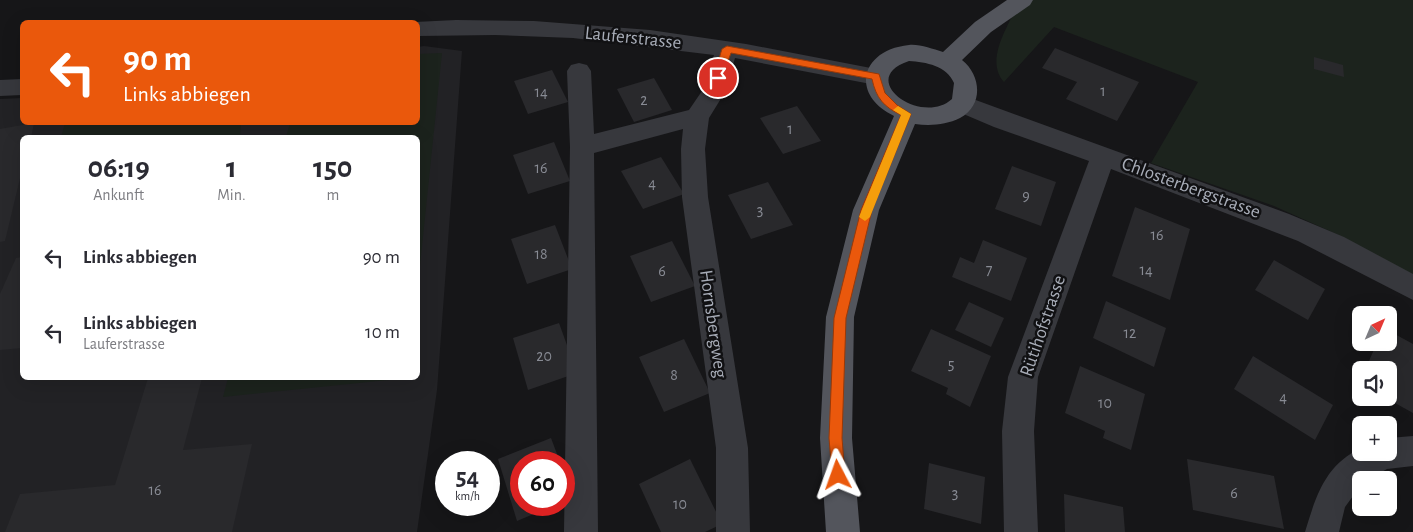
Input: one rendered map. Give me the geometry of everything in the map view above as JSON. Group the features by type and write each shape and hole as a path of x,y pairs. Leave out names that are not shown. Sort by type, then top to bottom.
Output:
{"main road":[{"path":"947,62 983,28 1022,0"},
{"path":"926,54 947,62 959,71 966,84 966,97 962,104 953,111 936,117 906,114 893,107 880,94 876,77 884,62 900,55 926,54"},
{"path":"842,532 836,438 840,318 866,210 906,114"}],"street":[{"name":"Lauferstrasse","path":"420,29 481,28 602,34 727,49 876,77"},
{"name":"Hornsbergweg","path":"727,49 713,92 697,117 693,149 695,196 732,448 733,532"},
{"path":"580,71 582,147 581,532"},
{"path":"0,88 20,87"},
{"name":"Chlosterbergstrasse","path":"962,104 1003,121 1269,216 1334,244 1413,288"},
{"path":"582,147 625,134 697,117"},
{"name":"Rütihofstrasse","path":"1021,532 1018,431 1023,377 1103,156"},
{"path":"1322,532 1331,500 1345,478 1363,463 1385,453 1413,451"}],"shaded area":[{"path":"1018,0 1413,0 1413,275 1343,237 1274,206 1151,163 1198,82 1054,27 1004,82 998,73 997,53 1000,42 1019,2"},
{"path":"420,47 462,51 437,390 417,532 0,532 0,99 20,98 20,125 420,125"},
{"path":"442,53 420,266 420,135 287,135 289,125 420,125 420,54"},
{"path":"64,125 241,125 240,135 62,135"},
{"path":"227,380 389,380 223,397"}],"building":[{"path":"1055,48 1139,82 1117,121 1066,99 1077,82 1042,68"},
{"path":"1314,57 1343,65 1344,77 1314,69"},
{"path":"552,70 568,102 528,114 514,81"},
{"path":"654,78 672,110 634,122 617,89"},
{"path":"797,106 821,141 783,154 760,118"},
{"path":"34,125 32,135 20,135 20,178 5,241 0,242 0,129"},
{"path":"554,142 570,181 528,194 513,155"},
{"path":"661,157 684,194 643,209 621,171"},
{"path":"1012,166 1056,182 1041,226 995,209"},
{"path":"768,182 793,225 751,239 728,195"},
{"path":"1135,207 1190,229 1170,300 1112,276"},
{"path":"555,225 572,269 527,284 511,239"},
{"path":"983,240 1027,258 1011,301 952,277 960,257 974,263"},
{"path":"672,241 695,286 651,302 630,256"},
{"path":"20,257 20,348 0,350 0,294 16,258"},
{"path":"1274,260 1325,289 1308,320 1255,290"},
{"path":"1106,301 1166,328 1154,367 1093,338"},
{"path":"969,302 1004,318 991,347 955,330"},
{"path":"559,323 577,373 528,390 513,338"},
{"path":"931,329 991,356 970,407 946,394 948,388 911,371"},
{"path":"1398,336 1413,344 1413,413 1397,404 1397,361 1369,361 1373,351 1398,351"},
{"path":"684,339 710,393 664,412 639,357"},
{"path":"1253,356 1333,405 1315,440 1234,389"},
{"path":"1080,366 1145,394 1131,450 1103,438 1105,431 1065,413"},
{"path":"147,380 201,380 183,450 252,444 232,532 5,532 20,494 115,485"},
{"path":"551,438 556,451 518,451"},
{"path":"510,454 510,498 500,466 500,458"},
{"path":"690,459 722,524 705,532 661,532 639,484"},
{"path":"1187,459 1274,476 1284,529 1193,510"},
{"path":"929,463 985,477 981,524 924,509"},
{"path":"1064,494 1123,507 1125,532 1065,532"},
{"path":"515,516 529,516 517,521"}],"slow traffic":[{"path":"865,217 866,210 906,114 898,110"}],"route":[{"path":"718,78 727,49 876,77 876,87 886,102 906,114 866,210 840,318 836,438 838,475"}]}
